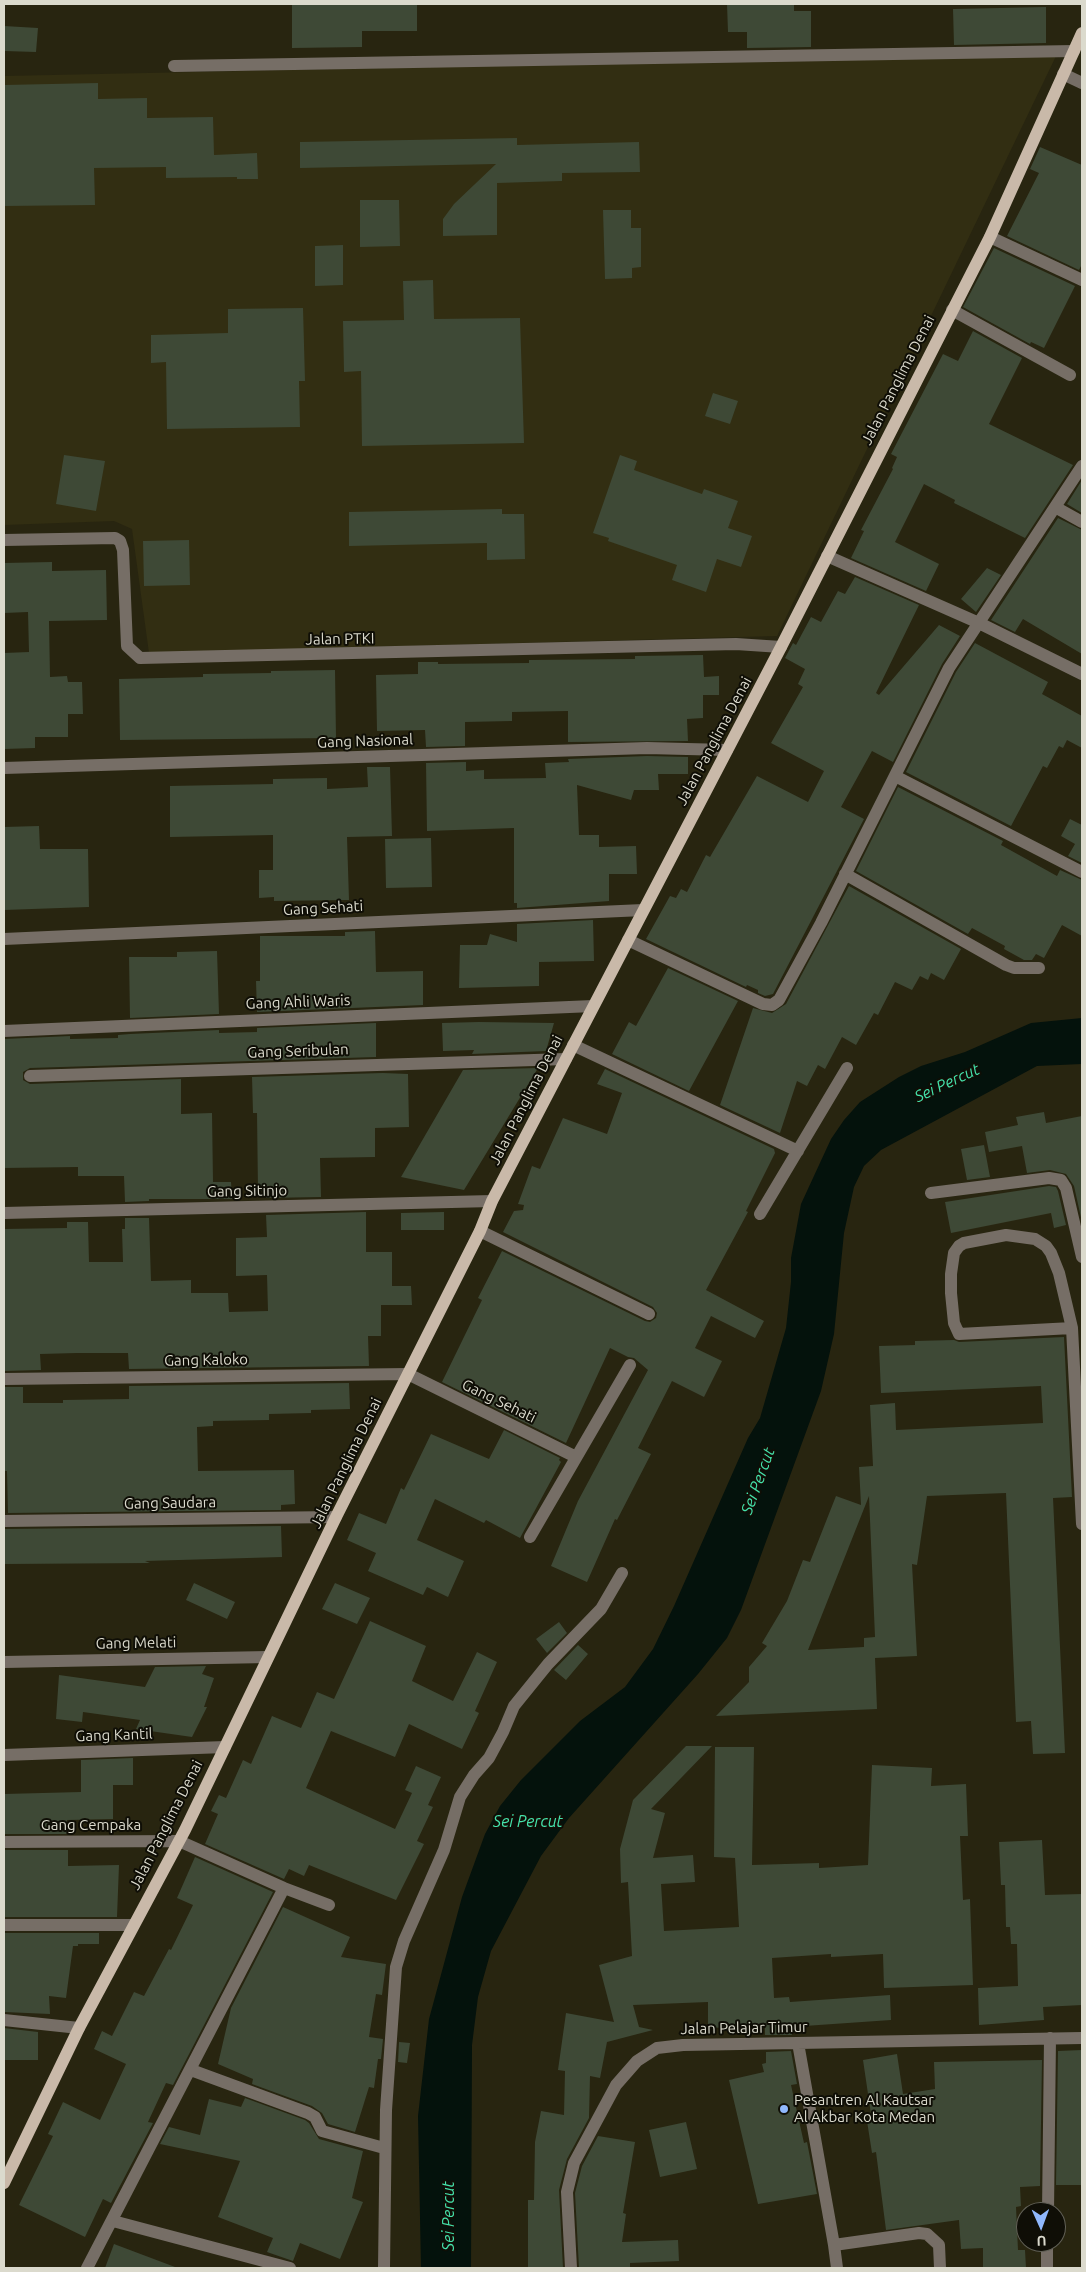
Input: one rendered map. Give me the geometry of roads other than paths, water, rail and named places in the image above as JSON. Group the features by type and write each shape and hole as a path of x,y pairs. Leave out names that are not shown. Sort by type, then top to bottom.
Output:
{"main road":[{"name":"Jalan Panglima Denai","path":"4,2183 79,2028 132,1925 179,1841 336,1517 480,1231 492,1202 781,646 990,237 1082,33"}],"street":[{"path":"174,66 1074,51"},
{"path":"1062,74 1082,83"},
{"path":"990,237 1082,280"},
{"path":"952,310 1070,375"},
{"path":"628,940 763,1004 772,1005 779,1000 949,668 1082,466"},
{"path":"1055,507 1082,522"},
{"name":"Jalan PTKI","path":"4,540 114,538 120,541 123,550 127,646 140,658 736,644 781,646"},
{"path":"827,556 978,622 1082,674"},
{"name":"Gang Nasional","path":"4,768 647,748 727,750"},
{"path":"895,776 1082,872"},
{"path":"845,874 1006,965 1014,968 1039,968"},
{"name":"Gang Sehati","path":"4,939 644,910"},
{"name":"Gang Ahli Waris","path":"4,1031 593,1006"},
{"path":"573,1045 798,1151"},
{"name":"Gang Seribulan","path":"30,1076 566,1059"},
{"path":"760,1214 847,1068"},
{"path":"931,1193 1049,1178 1061,1180 1066,1188 1082,1257"},
{"name":"Gang Sitinjo","path":"4,1213 492,1202"},
{"path":"480,1231 649,1314"},
{"path":"1072,1328 959,1334 954,1323 951,1293 954,1253 958,1246 964,1242 1006,1235 1035,1239 1046,1246 1059,1273 1072,1328 1079,1414 1082,1524"},
{"path":"530,1537 630,1364"},
{"name":"Gang Sehati","path":"408,1374 576,1457"},
{"name":"Gang Kaloko","path":"4,1378 408,1374"},
{"name":"Gang Saudara","path":"4,1521 336,1517"},
{"path":"384,2268 386,2197 384,2148 396,1967 415,1912 444,1850 460,1797 474,1775 489,1758 519,1698 548,1664 601,1609 622,1574"},
{"name":"Gang Melati","path":"4,1662 268,1657"},
{"name":"Gang Kantil","path":"4,1755 225,1747"},
{"path":"179,1841 284,1888 329,1905"},
{"name":"Gang Cempaka","path":"4,1842 179,1841"},
{"path":"87,2268 284,1888"},
{"path":"4,1926 132,1925"},
{"path":"4,2020 79,2028"},
{"path":"1048,2202 1050,2038"},
{"name":"Jalan Pelajar Timur","path":"571,2268 568,2192 574,2163 607,2098 626,2071 647,2053 666,2046 1082,2038"},
{"path":"798,2043 838,2268"},
{"path":"191,2070 308,2112 315,2117 322,2131 384,2148"},
{"path":"113,2221 290,2268"},
{"path":"834,2245 920,2233 927,2234 938,2245 940,2268"},
{"path":"1047,2268 1048,2252"}],"water":[{"name":"Sei Percut","path":"1082,1018 1082,1064 1037,1066 881,1150 864,1166 854,1187 844,1233 834,1334 821,1391 741,1610 727,1638 698,1674 569,1818 541,1856 491,1951 478,1997 472,2045 471,2268 421,2268 418,2116 429,2019 462,1897 485,1834 500,1806 521,1780 580,1721 625,1687 653,1649 674,1606 748,1438 760,1418 786,1328 791,1282 791,1258 801,1204 831,1139 860,1102 899,1077 921,1066 965,1052 1031,1023"}],"place":[{"name":"Pesantren Al Kautsar Al Akbar Kota Medan","path":"784,2109"}]}
